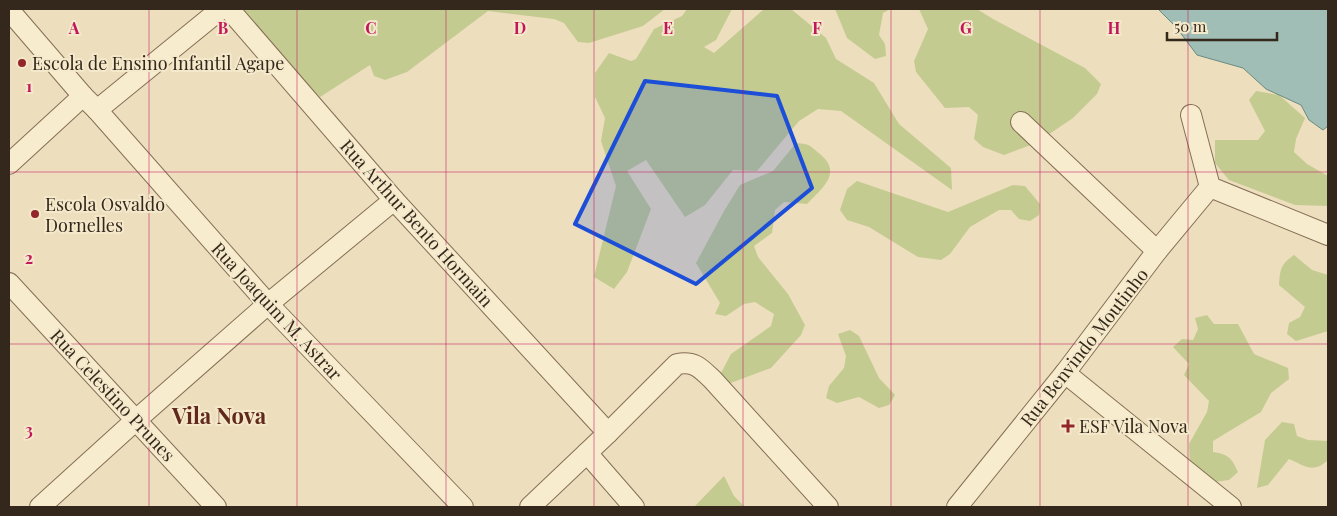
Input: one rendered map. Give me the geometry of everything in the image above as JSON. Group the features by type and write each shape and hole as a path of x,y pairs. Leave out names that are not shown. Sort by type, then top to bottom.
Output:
{"street":[{"path":"9,164 221,9"},
{"name":"Rua Arthur Bento Hormain","path":"229,9 394,200 608,433"},
{"name":"Rua Joaquim M. Astrar","path":"9,10 268,304 463,507"},
{"path":"1191,115 1210,187 1328,236"},
{"path":"1021,122 1157,251"},
{"name":"Rua Benvindo Moutinho","path":"957,507 1065,373 1157,251 1210,187"},
{"path":"40,507 268,304 394,200"},
{"name":"Rua Celestino Prunes","path":"9,283 216,507"},
{"path":"530,507 677,364 686,362 697,365 712,380 828,507"},
{"path":"1065,373 1231,507"},
{"path":"587,453 634,507"}],"highlighted area":[{"path":"645,81 777,96 812,188 696,284 575,224"}],"green space":[{"path":"237,9 665,9 643,26 589,43 578,42 564,23 554,19 488,11 407,72 385,80 374,76 370,65 320,97"},
{"path":"687,9 732,9 716,40 704,47 714,53 764,9 791,9 826,38 836,59 874,83 899,124 951,168 952,190 841,111 818,109 799,121 757,171 733,170 705,205 685,217 646,160 627,171 651,209 627,272 614,289 594,277 616,186 601,141 605,118 595,97 595,73 609,53 631,61 636,59 654,29 682,16"},
{"path":"835,9 890,9 883,13 879,35 885,44 886,56 875,59 847,38"},
{"path":"919,9 977,9 1085,68 1101,84 1097,94 1073,118 1036,143 1004,155 983,147 974,139 978,115 969,107 945,108 916,72 914,61 928,29"},
{"path":"1256,91 1279,95 1305,118 1296,139 1294,152 1307,164 1328,176 1328,206 1295,205 1229,180 1215,163 1215,140 1258,140 1265,131 1249,100"},
{"path":"796,143 809,146 827,161 830,168 828,180 807,204 784,202 775,210 772,233 754,246 758,257 788,294 805,325 801,335 771,368 728,384 720,375 731,354 771,326 774,314 755,302 744,304 726,316 715,314 720,303 696,263 740,185 773,171"},
{"path":"857,181 948,212 1013,185 1025,186 1040,204 1039,215 1030,221 1019,219 1011,210 999,210 970,227 950,254 941,260 918,257 869,227 847,220 840,210 847,189"},
{"path":"1294,255 1312,270 1328,275 1328,331 1296,341 1287,334 1289,323 1300,317 1305,307 1279,285 1282,267"},
{"path":"1207,315 1214,324 1238,324 1254,354 1288,368 1289,379 1271,393 1261,412 1213,441 1213,452 1229,457 1238,472 1229,480 1207,483 1190,468 1189,444 1207,412 1209,401 1184,375 1189,364 1173,347 1182,339 1193,340 1198,329 1195,318"},
{"path":"850,330 859,336 879,378 895,395 889,405 879,408 859,397 837,403 826,398 829,386 844,368 846,356 838,334"},
{"path":"1282,422 1294,424 1297,436 1308,440 1328,441 1328,460 1313,468 1289,459 1268,485 1257,488 1265,440"},
{"path":"724,476 734,496 745,507 696,507 695,506"}],"water":[{"path":"1158,9 1328,9 1328,126 1323,130 1309,120 1301,105 1266,89 1243,68 1197,55 1176,27"}],"place":[{"name":"Escola de Ensino Infantil Agape","path":"22,63"},
{"name":"Escola Osvaldo Dornelles","path":"35,214"},
{"name":"ESF Vila Nova","path":"1068,426"}],"district":[{"name":"Vila Nova","path":"219,415"}]}
